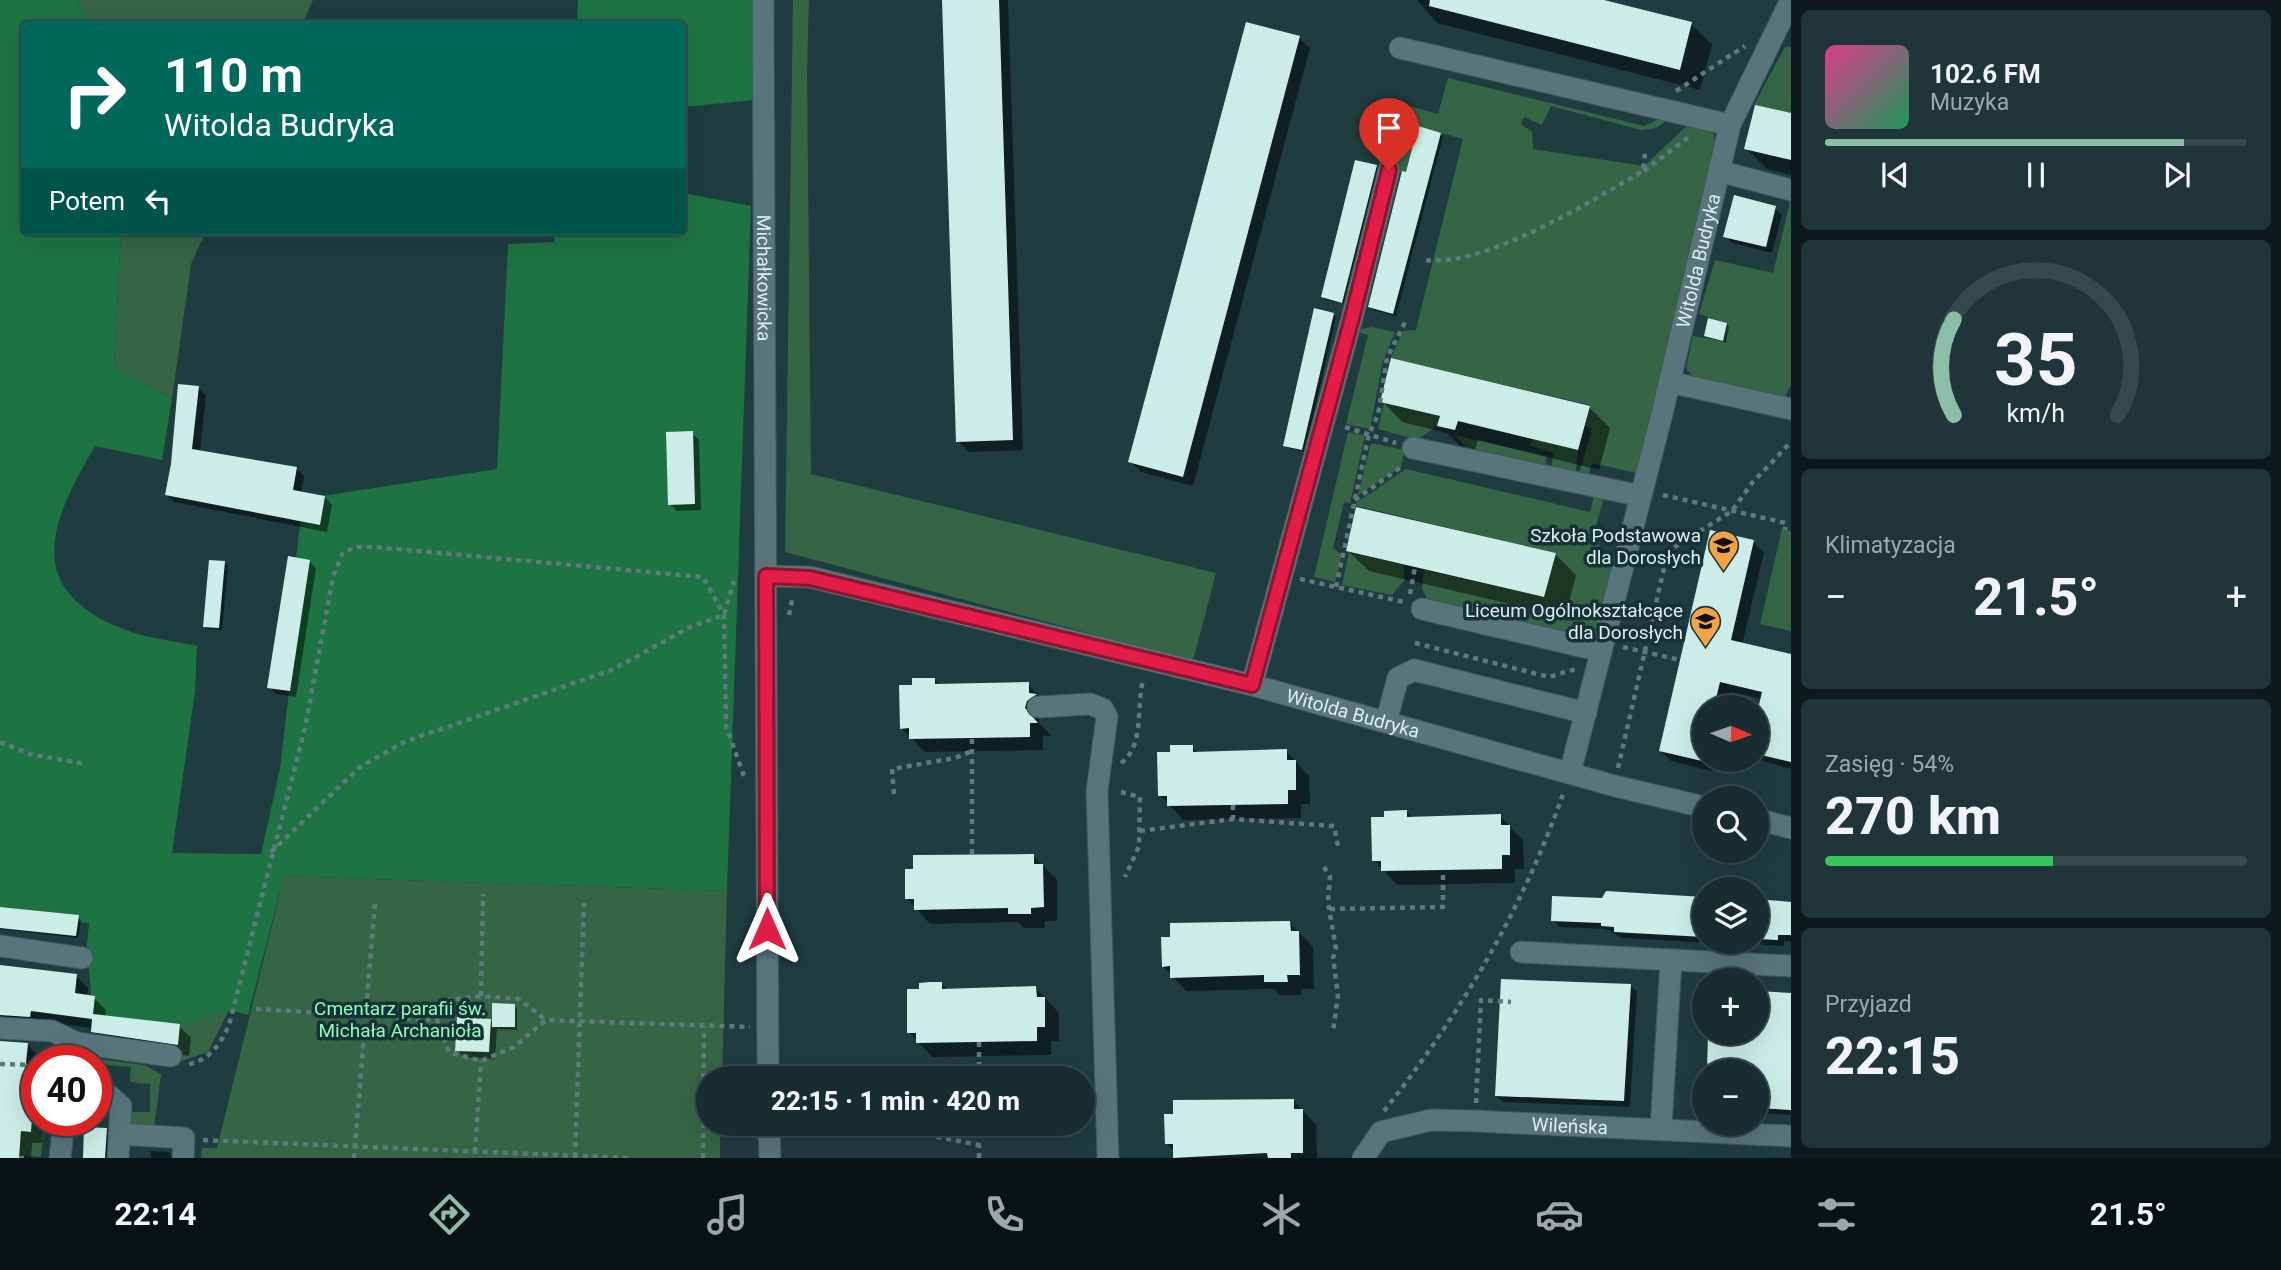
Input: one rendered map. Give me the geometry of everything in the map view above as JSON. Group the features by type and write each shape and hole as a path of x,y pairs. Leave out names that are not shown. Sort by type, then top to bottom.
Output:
{"street":[{"name":"Michałkowicka","path":"763,0 768,1066"},
{"name":"Witolda Budryka","path":"1568,780 1586,713 1609,648 1646,494 1719,171 1721,122 1783,35 1791,0"},
{"path":"1400,48 1721,122"},
{"path":"1252,685 1389,170"},
{"path":"1719,171 1791,190"},
{"path":"1670,382 1791,409"},
{"path":"1413,448 1646,494"},
{"name":"Witolda Budryka","path":"765,566 1252,685 1387,722 1568,780 1692,805"},
{"path":"1422,609 1609,648"},
{"path":"1387,722 1398,678 1414,670 1586,713"},
{"path":"1038,707 1090,704 1103,709 1107,717 1097,791 1108,1158"},
{"path":"1769,822 1791,828"},
{"path":"0,946 82,958"},
{"path":"1521,952 1791,966"},
{"path":"1661,1128 1671,961"},
{"path":"0,1028 52,1031 77,1043 175,1061"},
{"path":"112,1098 121,1106 118,1158"},
{"name":"Wileńska","path":"1363,1158 1381,1132 1431,1121 1661,1128 1791,1136"},
{"path":"119,1134 183,1148"},
{"path":"60,1158 62,1136"},
{"path":"769,1136 770,1158"}],"path":[{"path":"1654,105 1746,45"},
{"path":"1389,170 1384,168 1399,103"},
{"path":"1426,260 1482,253 1586,203 1721,122"},
{"path":"1643,171 1645,153"},
{"path":"1336,587 1345,556 1369,434 1378,415 1387,358 1406,320"},
{"path":"1345,427 1413,448 1404,468 1354,500"},
{"path":"1617,772 1668,551 1732,511 1752,483 1791,442"},
{"path":"1646,494 1786,523 1785,530"},
{"path":"175,1061 199,1062 220,1046 229,1025 271,852 305,728 333,577 343,552 357,547 374,547 702,578 724,615"},
{"path":"1412,582 1415,567"},
{"path":"1282,576 1400,600 1422,609"},
{"path":"734,580 724,615 726,726 745,780"},
{"path":"271,852 360,767 404,742 614,669 690,627 724,615"},
{"path":"1415,643 1549,677 1580,667"},
{"path":"1609,648 1680,660"},
{"path":"1121,774 1120,764 1129,757 1140,715 1137,700 1143,681"},
{"path":"972,737 972,855"},
{"path":"0,742 30,754 84,764"},
{"path":"894,794 892,769 955,758 972,751"},
{"path":"741,765 743,755"},
{"path":"1376,1120 1418,1068 1460,1006 1495,943 1552,827 1568,780"},
{"path":"1121,784 1121,795 1140,797 1139,846 1125,877"},
{"path":"1233,805 1233,819"},
{"path":"1140,831 1233,819 1334,826 1338,846"},
{"path":"1324,867 1330,876 1330,909 1336,949 1333,958 1338,995 1333,1032"},
{"path":"1330,909 1443,907 1443,870"},
{"path":"481,996 483,894"},
{"path":"354,1158 375,901"},
{"path":"575,1157 584,903"},
{"path":"436,1020 449,1000 481,996 519,999 546,1020 751,1027 750,1014"},
{"path":"1475,1121 1481,1000 1511,1002"},
{"path":"256,1009 436,1020"},
{"path":"436,1020 449,1052 481,1061 514,1047 546,1020"},
{"path":"703,1158 704,1027"},
{"path":"979,1042 979,1066"},
{"path":"475,1152 481,1061"},
{"path":"0,1064 21,1064"},
{"path":"936,1136 979,1144"},
{"path":"979,1136 979,1158"},
{"path":"183,1148 356,1146 629,1158"},
{"path":"19,1158 25,1158"}],"green space":[{"path":"0,0 76,0 89,21 21,21 21,235 121,235 114,366 172,399 162,460 95,446 66,500 54,550 58,573 69,594 91,612 132,632 197,646 195,691 172,853 261,854 280,768 289,692 290,612 303,499 497,469 508,244 554,242 555,235 686,235 686,194 751,206 727,891 284,876 248,1015 218,1012 190,1022 171,1025 93,1014 95,996 91,995 87,946 89,923 78,922 78,915 0,907"},
{"path":"76,0 313,0 303,21 89,21"},
{"path":"578,0 752,0 755,100 686,107 686,21 577,21"},
{"path":"793,0 809,0 807,71 811,474 1216,573 1193,661 785,552"},
{"path":"1791,46 1791,113 1754,105 1785,47"},
{"path":"1448,78 1644,126 1669,114 1658,127 1641,130 1551,106 1542,125 1524,117 1521,124 1532,132 1533,149 1644,166 1692,121 1714,134 1715,155 1636,473 1592,463 1587,479 1578,478 1592,428 1585,426 1590,405 1391,358 1403,331 1416,330 1463,139 1419,127 1406,174 1387,167 1402,104 1438,114"},
{"path":"1791,198 1791,385 1783,399 1694,378 1686,368 1693,336 1723,341 1727,323 1699,314 1715,260 1773,273"},
{"path":"121,235 204,235 191,264 172,399 114,366"},
{"path":"1371,327 1395,332 1383,361 1370,429 1346,424 1368,335 1354,331"},
{"path":"1384,403 1440,416 1437,426 1417,440 1378,429"},
{"path":"1348,432 1365,436 1350,503 1344,502 1333,548 1342,555 1335,582 1314,577"},
{"path":"1454,435 1547,456 1544,470 1472,453"},
{"path":"1532,439 1578,450 1575,476 1550,472 1554,453 1530,446"},
{"path":"1371,443 1405,450 1401,467 1358,495"},
{"path":"1406,469 1590,512 1594,495 1604,498 1593,536 1615,568 1595,638 1429,602 1422,589 1424,570 1544,597 1556,553 1353,505"},
{"path":"1782,529 1791,531 1791,631 1760,624"},
{"path":"1349,552 1404,565 1404,581 1392,595 1342,585"},
{"name":"Cmentarz parafii św. Michała Archanioła","path":"284,876 727,891 722,1066 696,1066 696,1136 720,1136 720,1158 201,1158 202,1148 217,1148"},
{"path":"229,1010 208,1052 176,1063 180,1024 215,1011"},
{"path":"112,1061 144,1065 161,1074 154,1128 131,1126 130,1112 150,1112 150,1084 130,1082 131,1067 112,1065"},
{"path":"21,1131 21,1136 43,1136 41,1157 19,1155"}],"building":[{"path":"942,0 999,0 1013,440 956,442"},
{"path":"1430,0 1604,0 1692,22 1680,70 1429,6"},
{"path":"1246,22 1300,36 1183,477 1128,462"},
{"path":"1755,105 1791,113 1791,160 1744,149"},
{"path":"1418,126 1441,133 1393,314 1368,307 1402,171 1406,172"},
{"path":"1355,160 1377,165 1342,303 1321,297"},
{"path":"1734,195 1776,206 1766,247 1723,237"},
{"path":"1314,308 1334,313 1302,450 1283,446"},
{"path":"1708,318 1727,323 1723,341 1704,336"},
{"path":"1391,358 1590,406 1578,450 1458,421 1455,430 1437,426 1440,416 1380,402"},
{"path":"178,384 199,386 192,449 297,467 293,490 325,496 320,525 165,495 171,464"},
{"path":"693,431 695,504 668,505 666,432"},
{"path":"1356,507 1556,553 1544,597 1346,551"},
{"path":"1710,530 1754,540 1731,640 1791,654 1791,762 1769,757 1769,695 1720,682 1717,695 1692,695 1692,759 1659,751"},
{"path":"288,556 310,560 290,691 267,688"},
{"path":"209,560 225,561 219,628 203,627"},
{"path":"912,678 935,678 935,684 1029,682 1029,693 1037,694 1027,701 1025,708 1038,723 1030,723 1030,737 909,739 909,728 900,729 899,685 912,685"},
{"path":"1170,745 1193,745 1193,752 1287,749 1287,760 1296,760 1296,790 1288,790 1288,804 1167,806 1167,796 1158,796 1157,752 1170,752"},
{"path":"1407,810 1407,817 1501,814 1501,825 1510,825 1510,855 1502,855 1502,869 1381,871 1381,861 1372,861 1371,817 1384,817 1384,811"},
{"path":"1034,854 1034,864 1043,864 1044,907 1031,908 1031,914 1008,914 1008,908 914,910 914,899 905,899 905,869 913,869 913,855"},
{"path":"1606,891 1692,896 1692,936 1614,932 1614,927 1601,926 1601,923 1551,921 1552,896 1602,898"},
{"path":"1769,900 1791,902 1791,935 1778,935 1778,940 1769,940"},
{"path":"0,907 79,915 76,936 0,928"},
{"path":"1290,921 1291,931 1299,931 1300,975 1287,975 1288,982 1264,982 1264,975 1170,978 1170,966 1162,967 1161,937 1170,937 1170,923"},
{"path":"0,965 77,974 75,993 95,996 93,1014 180,1024 178,1045 91,1032 92,1019 31,1011 30,1017 0,1015"},
{"path":"1501,979 1631,984 1624,1101 1495,1096"},
{"path":"942,982 942,989 1036,986 1037,997 1045,997 1045,1027 1037,1027 1037,1041 916,1043 916,1033 907,1033 907,989 919,989 919,983"},
{"path":"1769,992 1791,993 1791,1110 1769,1109 1769,1059 1707,1059 1708,1045 1769,1045"},
{"path":"492,1003 515,1004 515,1027 492,1027"},
{"path":"457,1017 491,1019 489,1052 455,1051"},
{"path":"0,1041 28,1043 21,1045 19,1158 0,1158"},
{"path":"1294,1099 1294,1109 1303,1109 1303,1153 1291,1153 1291,1158 1268,1158 1267,1153 1173,1158 1173,1144 1165,1144 1164,1114 1173,1114 1173,1100"},
{"path":"84,1136 106,1136 105,1158 83,1158"}],"place":[{"name":"Szkoła Podstawowa dla Dorosłych","path":"1724,573"},
{"name":"Liceum Ogólnokształcące dla Dorosłych","path":"1706,648"}],"route":[{"path":"767,929 766,576 810,578 1252,685 1352,318 1389,170"}]}
